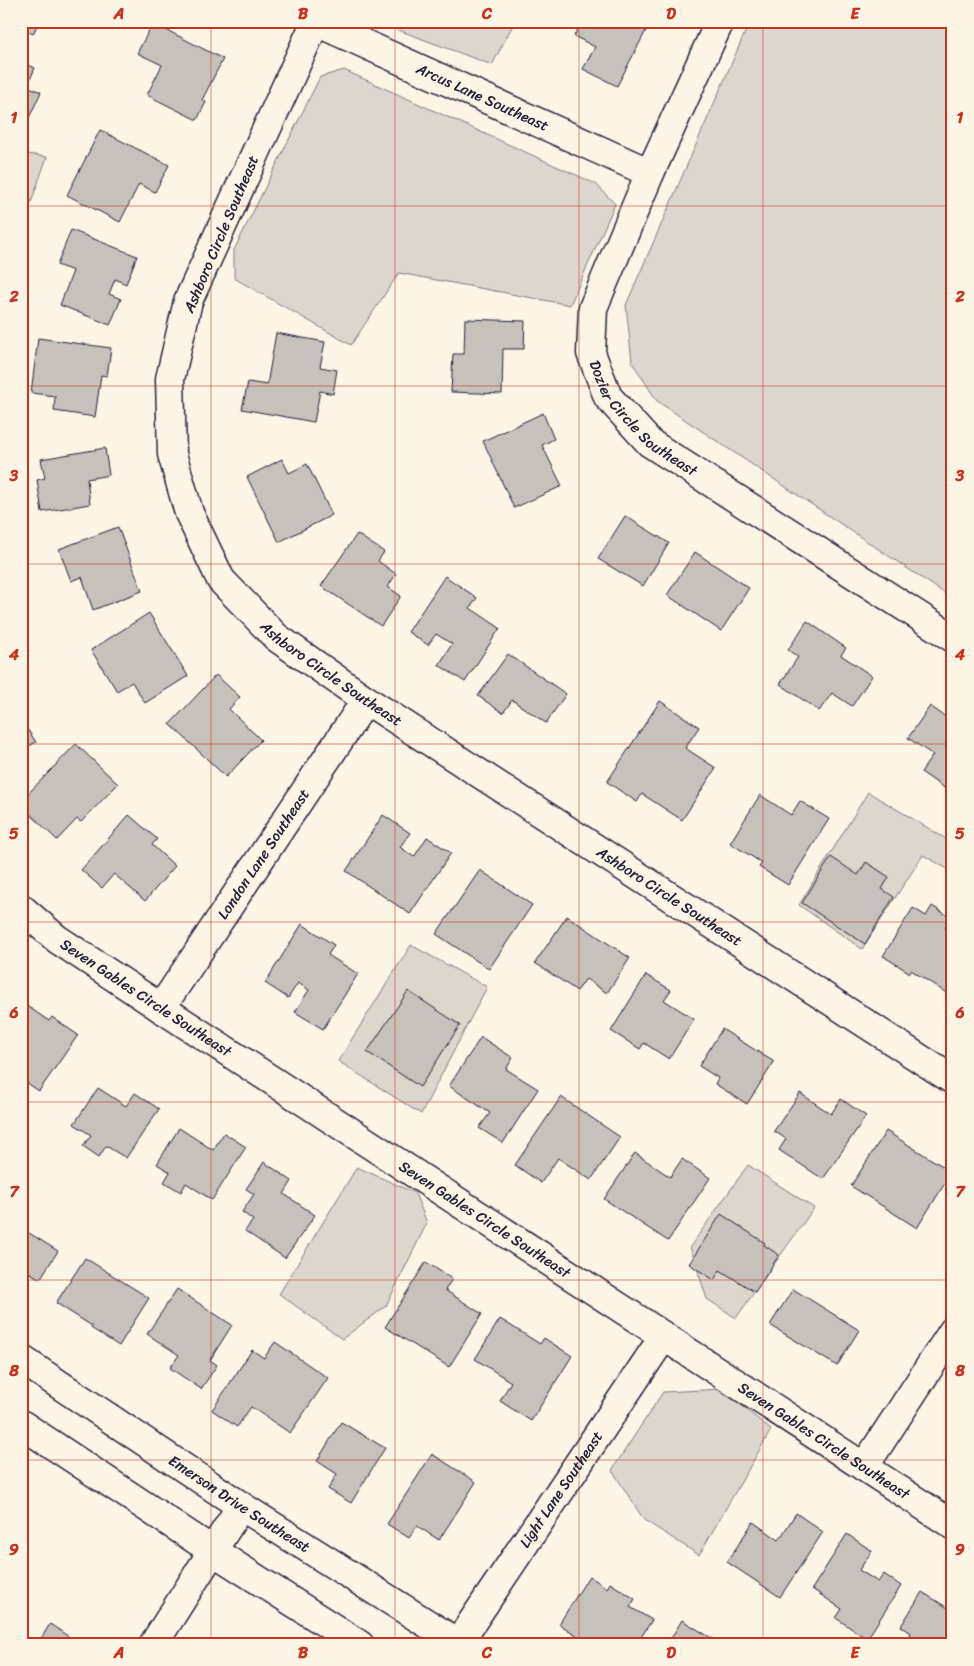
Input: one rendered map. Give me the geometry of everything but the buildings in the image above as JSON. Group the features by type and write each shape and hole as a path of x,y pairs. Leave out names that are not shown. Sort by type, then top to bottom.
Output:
{"street":[{"name":"Arcus Lane Southeast","path":"315,21 650,173"},
{"name":"Ashboro Circle Southeast","path":"315,21 188,301 170,379 172,454 190,513 221,580 276,637 366,700 953,1080"},
{"name":"Dozier Circle Southeast","path":"720,21 650,173 593,308 591,353 608,397 650,443 953,638"},
{"name":"London Lane Southeast","path":"161,1008 366,700"},
{"name":"Seven Gables Circle Southeast","path":"21,908 57,938 161,1008 953,1525"},
{"path":"864,1467 953,1331"},
{"name":"Light Lane Southeast","path":"459,1644 664,1336"},
{"name":"Emerson Drive Southeast","path":"21,1359 241,1506 459,1644"},
{"path":"21,1424 213,1551 360,1645"},
{"path":"153,1645 241,1506"}],"shaded area":[{"path":"374,21 515,21 492,65"},
{"path":"750,21 953,21 953,599 657,401 632,362 626,305"},
{"path":"344,70 596,184 615,204 570,305 399,273 351,345 234,278 234,250 320,77"},
{"path":"21,153 47,157 21,231"},
{"path":"868,792 953,843 953,872 923,855 862,949 799,905"},
{"path":"411,945 487,987 421,1114 338,1061"},
{"path":"748,1165 814,1208 736,1318 707,1299 690,1247"},
{"path":"357,1167 415,1193 427,1223 386,1306 342,1339 279,1294"},
{"path":"722,1389 771,1430 699,1555 644,1520 612,1470 663,1392"}]}
